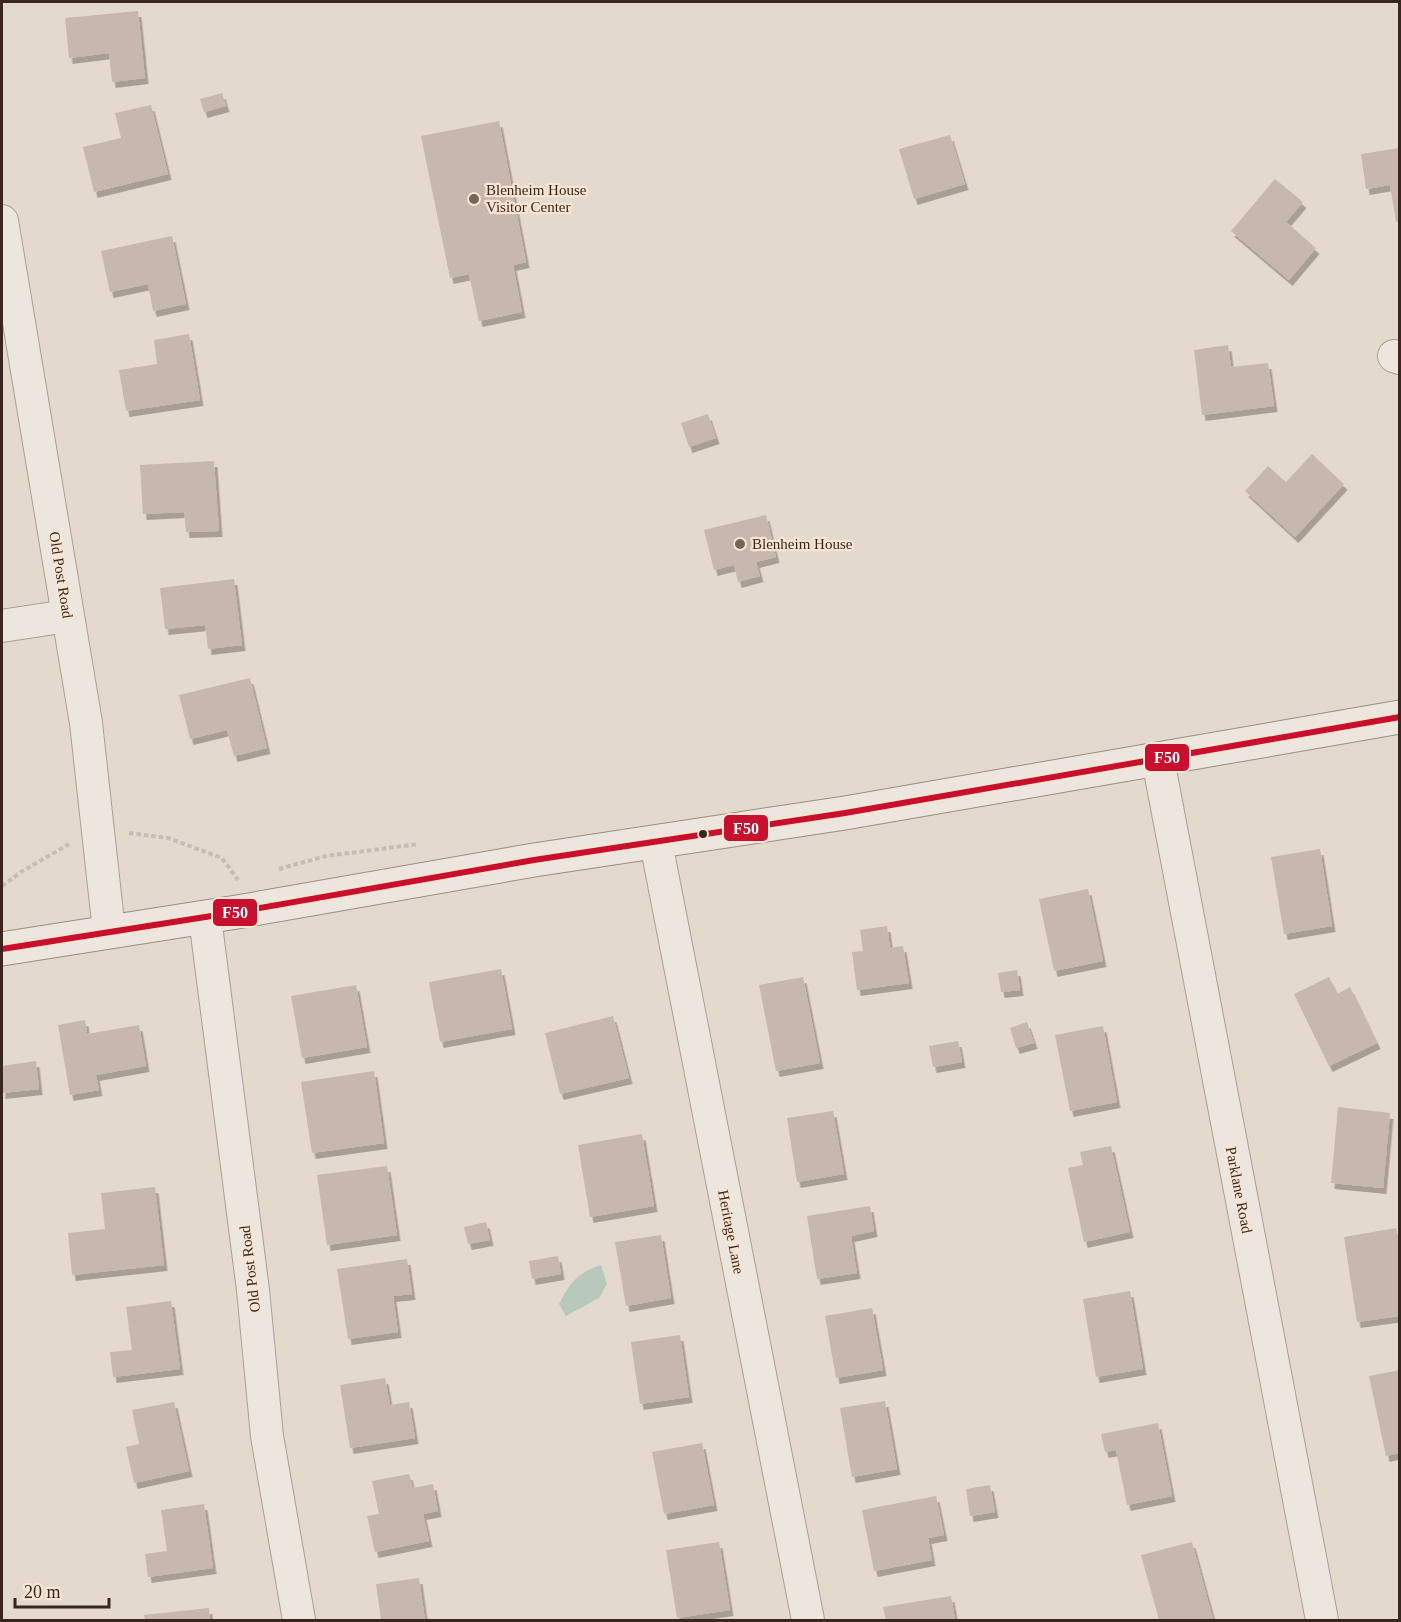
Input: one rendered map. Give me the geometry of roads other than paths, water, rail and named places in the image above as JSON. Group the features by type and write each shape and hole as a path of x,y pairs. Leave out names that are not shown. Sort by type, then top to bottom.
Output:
{"main road":[{"path":"2,949 205,918 534,860 656,843 1158,760 1400,717"}],"street":[{"name":"Old Post Road","path":"2,221 86,723 109,931"},
{"path":"2,626 67,616"},
{"name":"Parklane Road","path":"1158,760 1322,1620"},
{"name":"Heritage Lane","path":"656,843 808,1620"},
{"name":"Old Post Road","path":"205,918 253,1290 267,1436 299,1620"}],"place":[{"name":"Blenheim House Visitor Center","path":"474,199"},
{"name":"Blenheim House","path":"740,544"}]}
